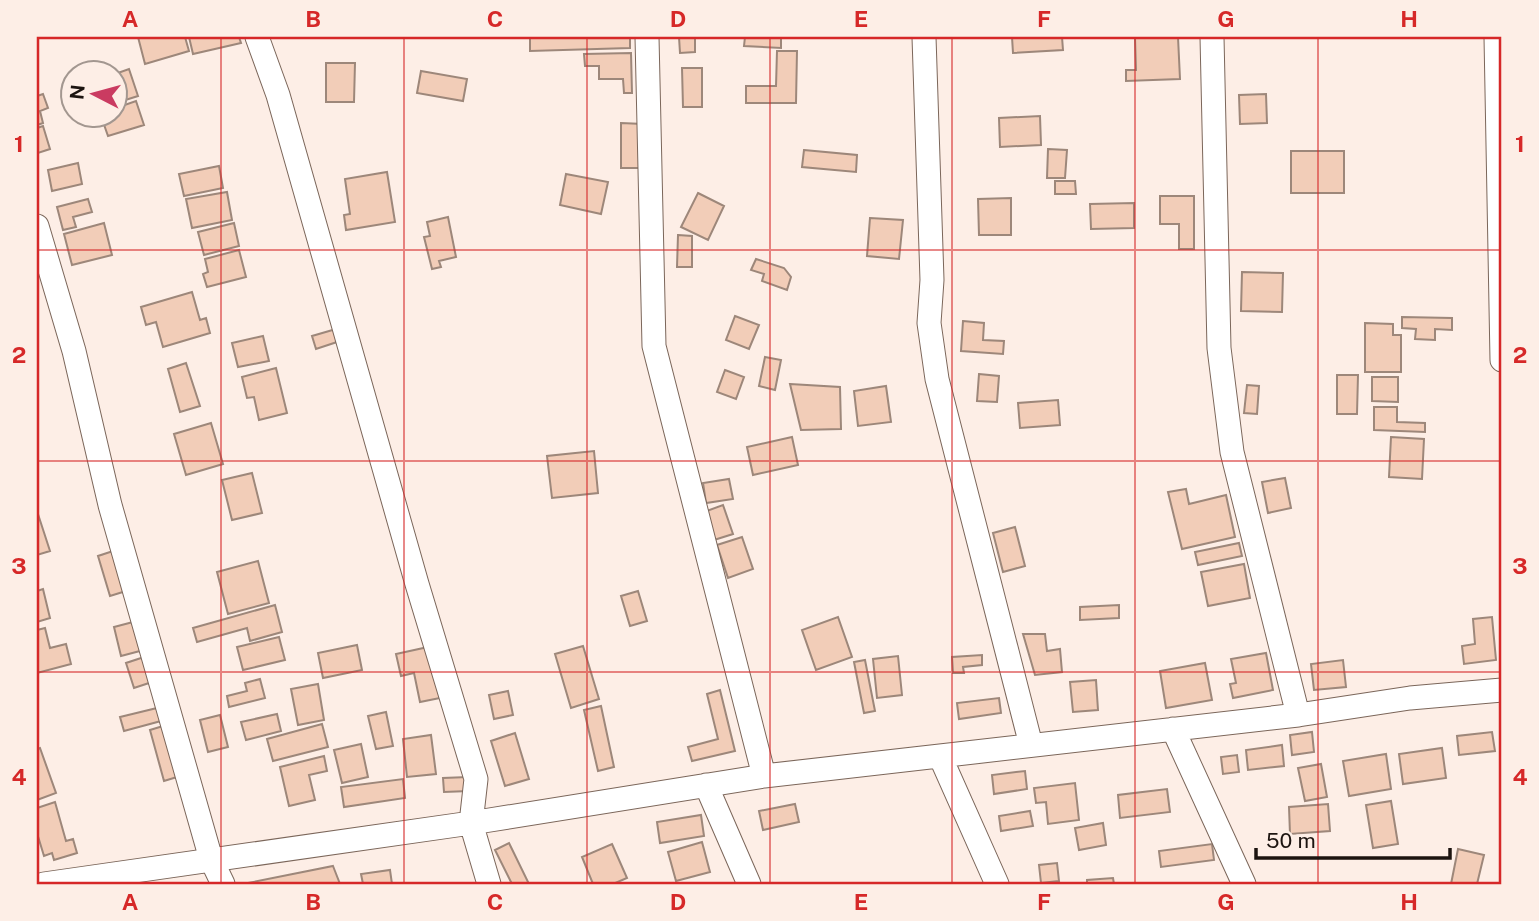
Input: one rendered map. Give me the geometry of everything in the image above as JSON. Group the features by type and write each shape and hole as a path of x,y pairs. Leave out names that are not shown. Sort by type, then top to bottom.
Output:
{"street":[{"path":"257,37 282,108 476,779 471,823 489,884"},
{"path":"647,37 654,345 764,776"},
{"path":"924,37 932,280 929,323 937,379 1031,745"},
{"path":"1212,37 1219,348 1230,439 1298,715"},
{"path":"1496,37 1502,360"},
{"path":"37,226 74,351 110,505 211,859 223,884"},
{"path":"44,884 471,823 764,776 1298,715 1410,698 1502,690"},
{"path":"1173,729 1244,884"},
{"path":"940,756 997,884"},
{"path":"706,785 749,884"}],"building":[{"path":"138,37 185,37 189,51 145,64"},
{"path":"189,37 239,37 241,43 193,54"},
{"path":"530,37 630,37 630,48 530,51"},
{"path":"679,37 695,37 695,52 680,53"},
{"path":"745,37 781,37 781,48 744,46"},
{"path":"791,37 910,37 791,38"},
{"path":"1012,37 1062,37 1063,50 1013,53"},
{"path":"1178,37 1180,79 1126,81 1126,70 1136,70 1135,38"},
{"path":"777,51 797,51 796,103 746,103 746,86 776,86"},
{"path":"631,53 632,93 624,93 623,79 599,79 599,66 585,66 584,54"},
{"path":"326,63 355,63 354,102 326,102"},
{"path":"682,68 702,68 702,107 683,107"},
{"path":"421,71 467,79 463,101 417,93"},
{"path":"130,72 138,96 130,99"},
{"path":"43,94 48,108 40,111 43,123 37,125 37,96"},
{"path":"1266,94 1267,123 1240,124 1239,95"},
{"path":"136,101 144,125 130,129 130,103"},
{"path":"1040,116 1041,145 1000,147 999,118"},
{"path":"621,123 643,124 643,168 621,168"},
{"path":"43,126 50,149 38,153 37,128"},
{"path":"106,130 128,130 108,136"},
{"path":"1048,149 1067,150 1065,178 1047,178"},
{"path":"804,150 857,155 856,172 802,167"},
{"path":"1291,151 1344,151 1344,193 1291,193"},
{"path":"78,163 82,184 52,191 48,170"},
{"path":"219,166 223,188 184,196 179,174"},
{"path":"387,172 395,222 346,230 344,215 350,214 345,179"},
{"path":"566,174 608,182 601,214 560,205"},
{"path":"1055,181 1075,181 1076,194 1055,194"},
{"path":"227,192 232,220 192,228 186,199"},
{"path":"698,193 724,206 708,240 681,227"},
{"path":"1160,196 1194,196 1194,249 1179,249 1179,224 1160,224"},
{"path":"1011,198 1011,235 979,235 978,199"},
{"path":"88,199 92,212 73,217 76,227 63,230 57,207"},
{"path":"1134,203 1134,228 1091,229 1090,204"},
{"path":"448,217 456,257 439,261 441,267 432,269 424,237 430,236 427,222"},
{"path":"870,218 903,220 899,259 867,256"},
{"path":"104,223 112,255 72,265 64,234"},
{"path":"234,223 239,246 204,255 198,232"},
{"path":"678,235 692,236 692,267 677,267"},
{"path":"239,250 246,277 207,287 203,274 208,272 205,259"},
{"path":"756,259 784,268 791,277 787,290 762,281 764,274 751,270"},
{"path":"1242,272 1283,273 1282,312 1241,311"},
{"path":"192,292 200,320 206,318 210,333 163,347 156,322 146,325 141,307"},
{"path":"735,316 759,325 749,349 726,340"},
{"path":"1402,317 1452,318 1452,330 1435,329 1435,340 1415,339 1416,329 1402,328"},
{"path":"963,321 984,323 983,340 1004,341 1003,354 961,351"},
{"path":"1365,323 1393,324 1393,335 1401,335 1401,372 1365,372"},
{"path":"336,329 340,341 316,349 312,336"},
{"path":"263,336 269,361 238,367 232,343"},
{"path":"765,357 781,360 775,390 759,386"},
{"path":"186,363 200,406 180,412 168,369"},
{"path":"276,368 287,413 259,420 254,397 247,398 242,377"},
{"path":"725,370 744,377 736,399 717,392"},
{"path":"979,374 999,376 997,402 977,401"},
{"path":"1337,375 1358,375 1357,414 1337,414"},
{"path":"1372,377 1398,377 1398,402 1372,401"},
{"path":"790,384 840,387 841,429 801,430"},
{"path":"1247,385 1259,386 1257,414 1244,413"},
{"path":"886,386 891,422 858,426 854,391"},
{"path":"1058,400 1060,425 1020,428 1018,403"},
{"path":"1374,407 1397,407 1397,422 1425,423 1425,432 1374,430"},
{"path":"211,423 223,464 186,475 174,434"},
{"path":"792,437 798,465 753,475 747,447"},
{"path":"1391,437 1424,439 1422,479 1389,477"},
{"path":"594,451 598,493 552,498 547,456"},
{"path":"252,473 262,513 232,520 222,480"},
{"path":"1285,478 1291,508 1268,513 1262,482"},
{"path":"729,479 733,499 706,503 703,483"},
{"path":"1186,489 1189,504 1226,495 1235,537 1182,549 1168,492"},
{"path":"723,505 733,534 714,540 704,512"},
{"path":"37,511 50,551 37,555"},
{"path":"1015,527 1025,566 1003,572 993,533"},
{"path":"742,537 753,569 728,578 717,545"},
{"path":"1239,543 1242,556 1198,565 1195,552"},
{"path":"113,551 126,591 110,596 98,556"},
{"path":"258,561 269,603 228,614 217,572"},
{"path":"1244,564 1250,598 1208,606 1201,572"},
{"path":"43,589 50,618 37,622 37,591"},
{"path":"638,591 647,621 630,626 621,596"},
{"path":"275,605 282,632 250,641 247,628 197,642 193,628"},
{"path":"1119,605 1119,618 1080,620 1080,607"},
{"path":"838,617 852,657 816,670 802,630"},
{"path":"1492,617 1496,660 1464,664 1462,646 1475,644 1473,619"},
{"path":"133,622 140,651 121,656 114,627"},
{"path":"45,628 50,648 66,644 71,664 37,673 37,630"},
{"path":"1023,634 1045,634 1047,651 1060,649 1062,672 1035,675"},
{"path":"279,637 285,660 243,670 237,647"},
{"path":"357,645 362,670 323,678 318,653"},
{"path":"583,646 599,699 571,708 555,654"},
{"path":"428,647 440,698 420,702 414,673 401,676 396,654"},
{"path":"1266,653 1273,690 1233,698 1230,684 1236,683 1231,659"},
{"path":"982,655 982,665 963,667 964,673 953,673 952,657"},
{"path":"898,656 902,695 877,698 873,659"},
{"path":"144,657 152,682 134,688 126,663"},
{"path":"865,660 875,711 864,713 854,662"},
{"path":"1343,660 1346,687 1314,690 1311,664"},
{"path":"1205,663 1212,700 1166,708 1160,671"},
{"path":"260,679 265,698 229,707 227,696 247,691 245,683"},
{"path":"1096,680 1098,710 1073,712 1070,682"},
{"path":"318,684 324,720 298,725 291,689"},
{"path":"720,690 735,751 692,761 688,747 718,739 707,694"},
{"path":"508,691 513,715 494,719 489,695"},
{"path":"999,698 1001,713 959,719 957,703"},
{"path":"601,706 614,767 598,771 584,710"},
{"path":"157,708 161,721 124,731 120,717"},
{"path":"386,712 393,746 376,749 368,716"},
{"path":"277,714 281,731 246,740 241,722"},
{"path":"220,715 228,747 208,752 200,720"},
{"path":"322,724 328,747 273,761 267,739"},
{"path":"163,726 177,777 164,781 150,730"},
{"path":"1312,732 1314,752 1292,755 1290,735"},
{"path":"1492,732 1495,751 1459,755 1457,736"},
{"path":"515,733 529,779 505,786 491,741"},
{"path":"431,735 436,774 407,777 403,739"},
{"path":"361,744 368,777 342,783 334,750"},
{"path":"1282,745 1284,766 1248,770 1246,750"},
{"path":"40,748 56,793 37,800 37,749"},
{"path":"1442,748 1446,778 1403,784 1399,754"},
{"path":"1386,754 1391,789 1349,796 1343,761"},
{"path":"1237,755 1239,772 1223,774 1221,757"},
{"path":"324,756 327,771 309,775 315,800 289,806 280,767"},
{"path":"1321,764 1327,797 1305,801 1298,768"},
{"path":"1025,771 1027,789 994,794 992,775"},
{"path":"468,777 469,791 444,792 443,778"},
{"path":"403,779 405,798 344,807 341,787"},
{"path":"1075,783 1079,820 1048,824 1046,802 1036,803 1034,788"},
{"path":"1167,789 1170,812 1120,818 1118,795"},
{"path":"1391,801 1398,844 1373,848 1366,805"},
{"path":"55,802 66,841 73,839 77,853 54,860 52,853 44,856 37,833 37,808"},
{"path":"795,804 799,822 763,830 759,811"},
{"path":"1328,804 1330,831 1290,834 1289,807"},
{"path":"1030,811 1033,826 1001,831 999,816"},
{"path":"701,815 704,836 660,843 657,822"},
{"path":"1103,823 1106,845 1079,850 1075,828"},
{"path":"702,842 710,872 676,881 668,852"},
{"path":"509,843 529,884 512,884 495,850"},
{"path":"612,844 627,878 613,884 593,884 582,857"},
{"path":"1212,844 1214,860 1161,867 1159,851"},
{"path":"1458,849 1484,855 1477,884 1451,884"},
{"path":"1057,863 1059,881 1041,883 1039,865"},
{"path":"333,866 340,884 248,883"},
{"path":"390,870 392,884 363,884 361,874"},
{"path":"1113,878 1114,884 1087,884 1087,880"}]}
